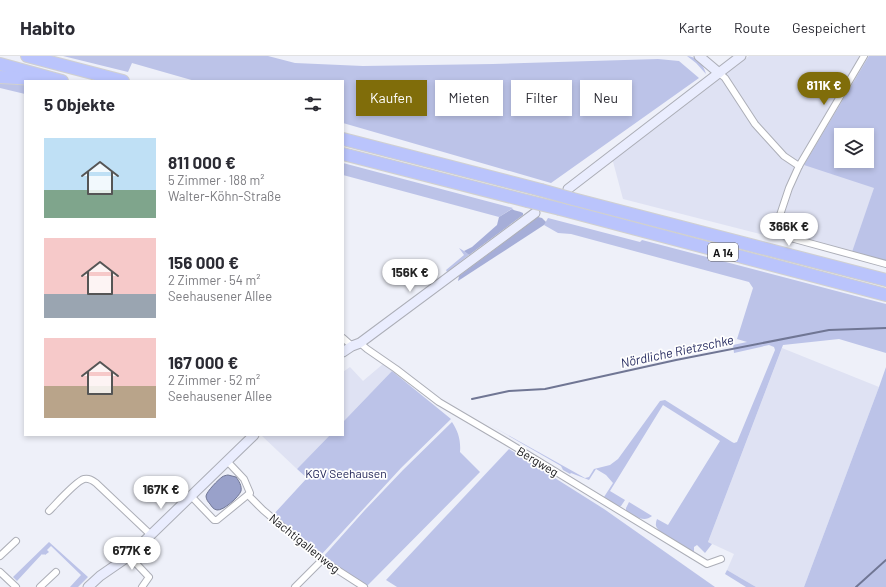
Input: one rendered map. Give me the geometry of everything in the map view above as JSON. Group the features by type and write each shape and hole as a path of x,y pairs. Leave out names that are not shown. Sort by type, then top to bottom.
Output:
{"highway":[{"path":"27,56 119,80"},
{"path":"0,64 57,80"},
{"path":"0,77 46,80"},
{"name":"A 14","path":"344,139 541,190 571,194 886,280"},
{"name":"A 14","path":"344,154 560,209 886,295"}],"street":[{"path":"699,56 725,78 759,128 784,156 799,166"},
{"path":"571,194 741,56"},
{"path":"864,56 799,166 789,188 779,218 781,232 787,237 886,264"},
{"path":"344,351 356,345 535,213"},
{"path":"344,339 356,345"},
{"name":"Bergweg","path":"356,345 367,349 439,402 707,564 721,559"},
{"path":"88,587 100,576 129,556 253,436"},
{"name":"Nachtigallenweg","path":"227,461 244,479 250,493 248,494 263,510 322,560 364,587"},
{"path":"49,511 78,482 84,479 90,479 150,535"},
{"path":"191,496 214,520 217,520 248,494"},
{"path":"0,556 16,541"},
{"path":"129,556 149,578 142,587"},
{"path":"295,587 322,560"},
{"path":"0,572 16,587"},
{"path":"40,587 56,572"}],"shaded area":[{"path":"749,56 886,56 886,266 623,199 612,158"},
{"path":"512,209 523,213 523,215 469,255 464,251 472,247 497,225 499,217"},
{"path":"538,217 542,218 546,222 544,225 458,281 459,276"},
{"path":"782,348 879,387 804,587 756,587 727,570 734,554 708,542"},
{"path":"383,364 392,371 344,421 344,371 350,367 363,381"},
{"path":"262,436 329,436 297,469"},
{"path":"228,475 236,477 241,485 241,491 227,506 220,510 216,510 208,501 206,496 210,489 218,481"}],"green space":[{"path":"63,56 268,56 295,63 363,66 658,59 679,61 699,78 551,183 344,123 344,80 192,80 132,63 128,72"},
{"path":"687,56 690,56 699,62 706,74 696,63"},
{"path":"869,56 886,56 886,261 852,252 874,188 804,165"},
{"path":"0,81 24,84 24,94 0,88"},
{"path":"344,163 513,208 499,217 344,175"},
{"path":"548,218 640,242 642,240 886,304 886,353 839,339 783,345 708,542 712,544 705,553 697,545 694,547 694,554 664,535 657,528 656,524 657,519 668,525 720,441 663,405 610,491 625,500 619,507 604,497 613,483 606,475 596,469 589,480 571,473 570,474 563,470 561,466 490,425 585,478 589,477 594,469 610,465 618,459 660,401 665,400 732,442 737,442 775,350 774,347 769,345 734,353 733,345 747,342 737,339 753,288 749,282 571,234 558,233 544,225"},
{"path":"459,248 469,255 447,272 446,270 464,255"},
{"path":"886,367 886,587 804,587 879,387"},
{"name":"KGV Seehausen","path":"392,371 451,419 401,468 321,555 273,515 307,478 297,469 329,436 344,436 344,421"},
{"name":"KGV Seehausen","path":"452,422 459,436 460,452 480,472 367,586 323,557 403,470"},
{"path":"509,449 604,509 715,587 397,587 386,580"},
{"path":"629,502 652,516 642,519 629,513 626,511 626,508"},
{"path":"49,542 88,577 78,587 70,587 81,575 51,546 47,550 49,552 45,555 42,554 17,581 13,577"},
{"path":"727,570 756,587 746,587 725,574"}],"waterway":[{"name":"Nördliche Rietzschke","path":"472,399 509,391 545,389 676,360 829,330 886,328"},
{"path":"856,587 886,560"}]}
